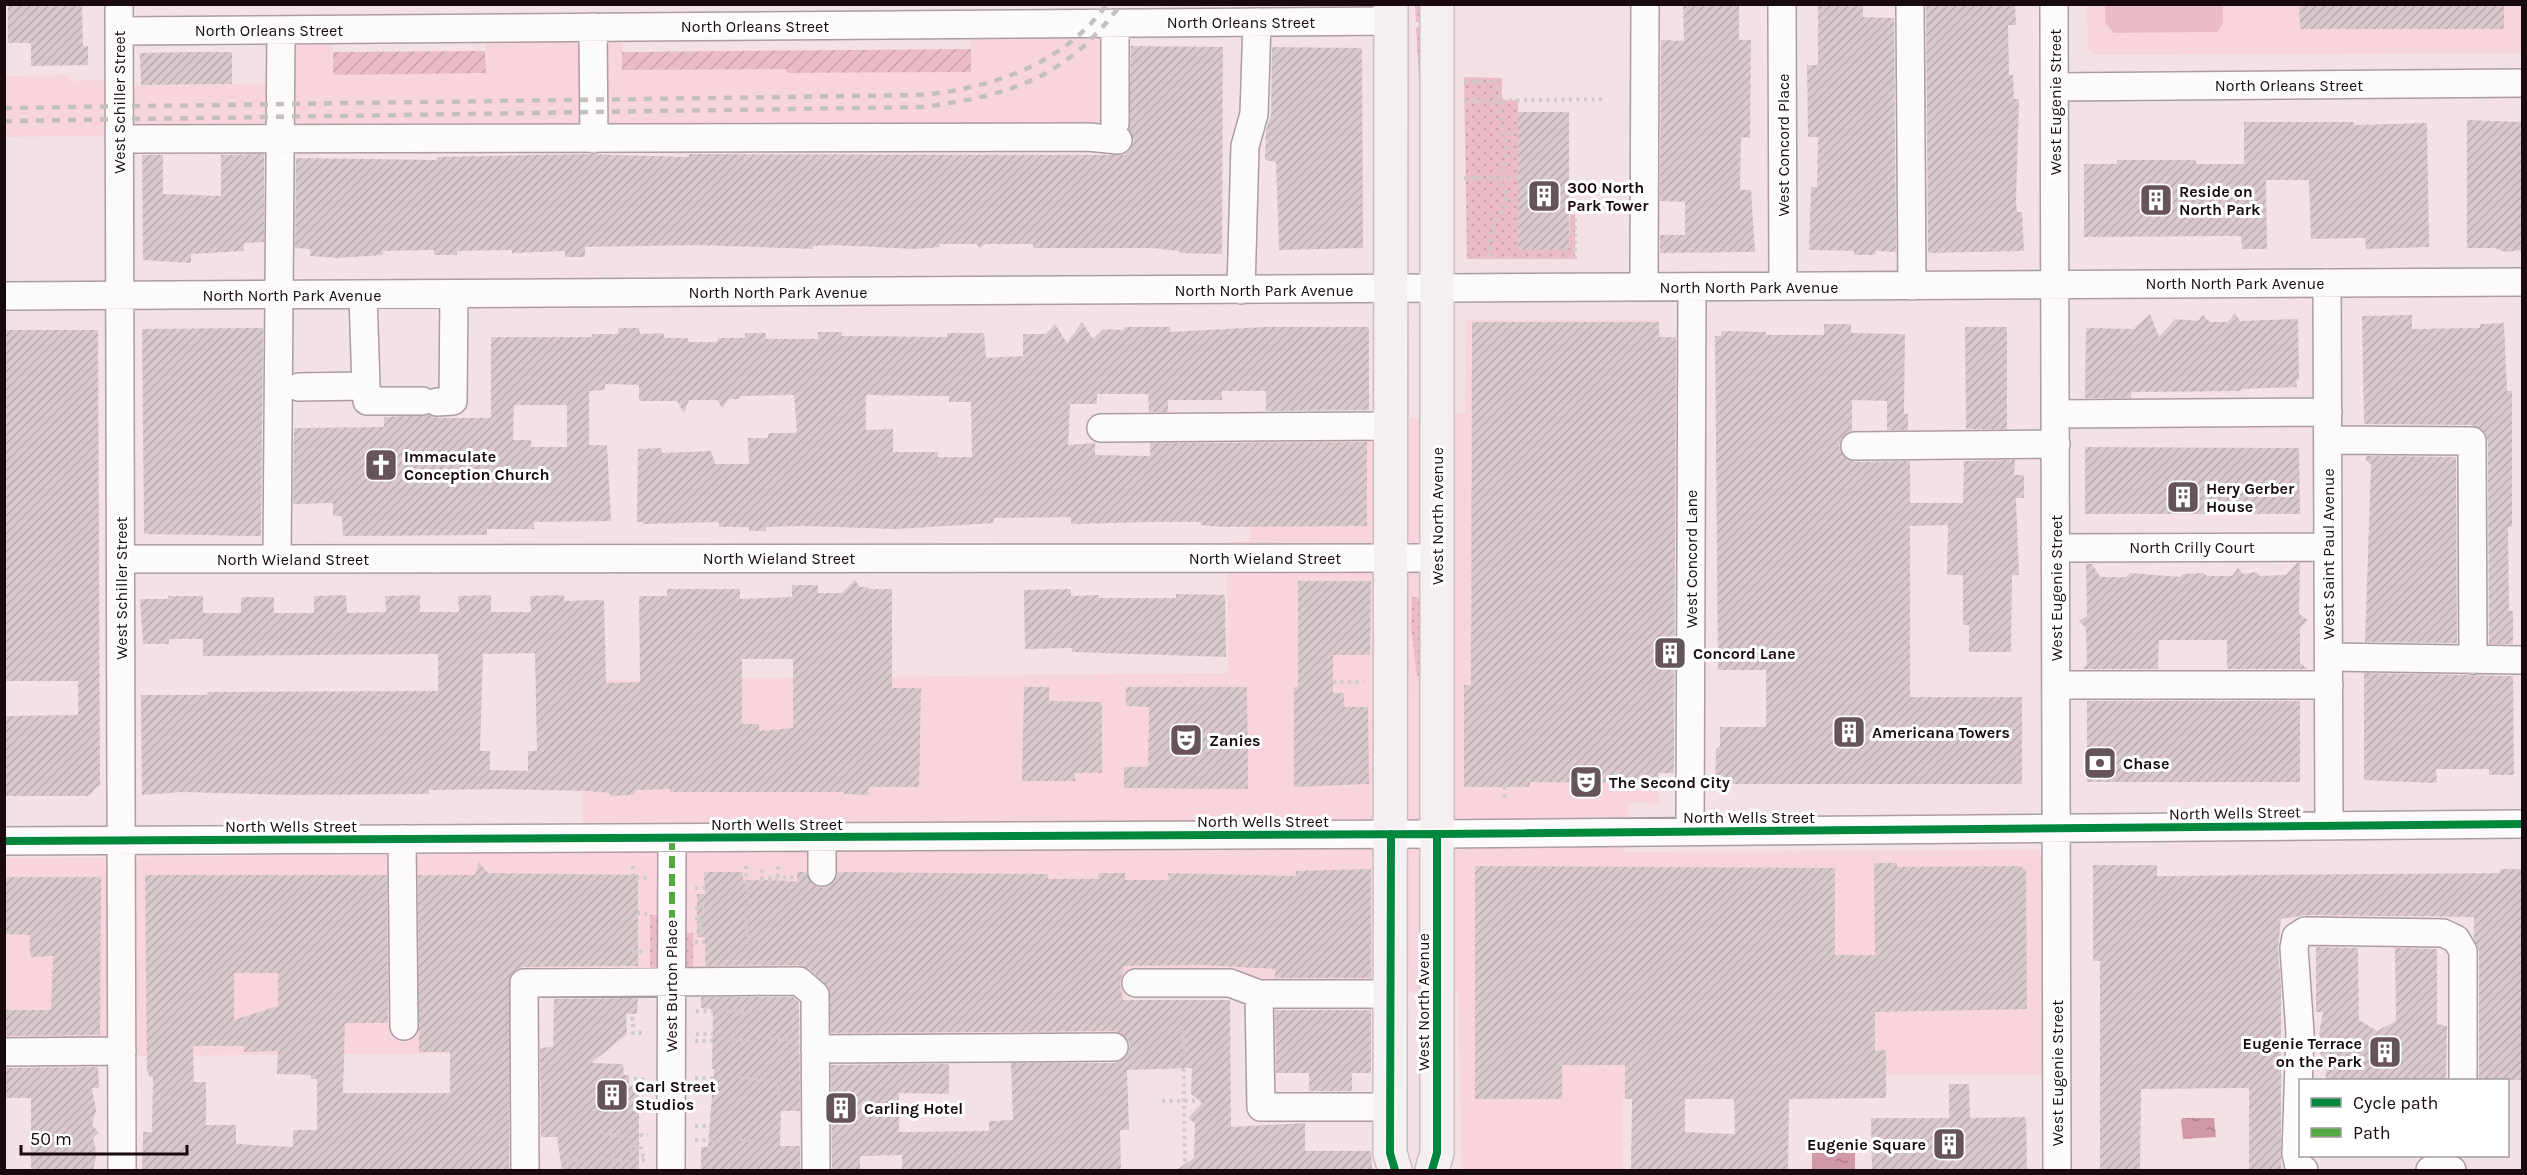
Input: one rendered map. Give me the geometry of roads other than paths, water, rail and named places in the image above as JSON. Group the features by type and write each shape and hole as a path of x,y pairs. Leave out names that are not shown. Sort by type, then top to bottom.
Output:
{"main road":[{"name":"West North Avenue","path":"1432,1170 1437,1153 1437,4"},
{"name":"West North Avenue","path":"1391,13 1390,1153 1395,1170"}],"street":[{"path":"1644,287 1645,4"},
{"name":"West Concord Place","path":"1782,4 1783,286"},
{"path":"1910,4 1912,286"},
{"name":"West Eugenie Street","path":"2055,4 2057,1170"},
{"name":"North Orleans Street","path":"119,18 281,30 1257,22 1391,13"},
{"name":"West Schiller Street","path":"119,18 122,1170"},
{"path":"1241,290 1245,146 1254,114 1257,22"},
{"path":"119,139 1088,137 1116,132 1115,23"},
{"path":"593,27 594,139"},
{"path":"277,559 281,30"},
{"name":"North Orleans Street","path":"2055,87 2523,83"},
{"name":"North North Park Avenue","path":"4,296 2523,282"},
{"name":"West Saint Paul Avenue","path":"2327,283 2330,825"},
{"name":"West Concord Lane","path":"1690,831 1692,287"},
{"path":"363,295 367,401 429,402 453,401 454,294"},
{"path":"299,387 366,386"},
{"path":"2056,414 2328,412"},
{"path":"1101,428 1392,426"},
{"path":"2328,440 2472,441 2473,660"},
{"path":"1855,446 2056,444"},
{"name":"North Crilly Court","path":"2055,548 2328,547"},
{"name":"North Wieland Street","path":"120,559 1437,558"},
{"path":"2329,657 2523,660"},
{"path":"2056,685 2329,685"},
{"name":"North Wells Street","path":"4,841 1437,834 2523,824"},
{"path":"808,875 814,837"},
{"name":"West Burton Place","path":"656,1162 683,1013 672,982 672,838"},
{"path":"402,839 404,1026"},
{"path":"2304,1170 2299,1167 2296,1154 2300,1033 2294,948 2296,938 2305,931 2443,933 2456,939 2463,951 2463,1079"},
{"path":"525,1170 524,983 747,981 799,981 815,995 805,1044 816,1170"},
{"path":"1136,982 1230,982 1259,994 1390,994"},
{"path":"1259,994 1261,1107 1390,1107"},
{"path":"805,1044 1114,1047"},
{"path":"4,1052 122,1051"}],"water":[{"path":"2183,1118 2214,1118 2216,1137 2183,1139 2181,1120"},
{"path":"1855,1148 1855,1170 1812,1170 1812,1149"}],"railway":[{"path":"4,108 921,95 974,86 1024,70 1048,58 1069,43 1107,4"},
{"path":"4,121 922,107 982,97 1034,79 1079,50 1101,29 1121,4"}],"place":[{"name":"300 North Park Tower","path":"1544,196"},
{"name":"Reside on North Park","path":"2156,200"},
{"name":"Immaculate Conception Church","path":"381,465"},
{"name":"Hery Gerber House","path":"2183,497"},
{"name":"Concord Lane","path":"1670,653"},
{"name":"Americana Towers","path":"1849,732"},
{"name":"Zanies","path":"1186,740"},
{"name":"Chase","path":"2100,763"},
{"name":"The Second City","path":"1586,782"},
{"name":"Eugenie Terrace on the Park","path":"2385,1052"},
{"name":"Carl Street Studios","path":"612,1095"},
{"name":"Carling Hotel","path":"841,1108"},
{"name":"Eugenie Square","path":"1949,1144"}]}
